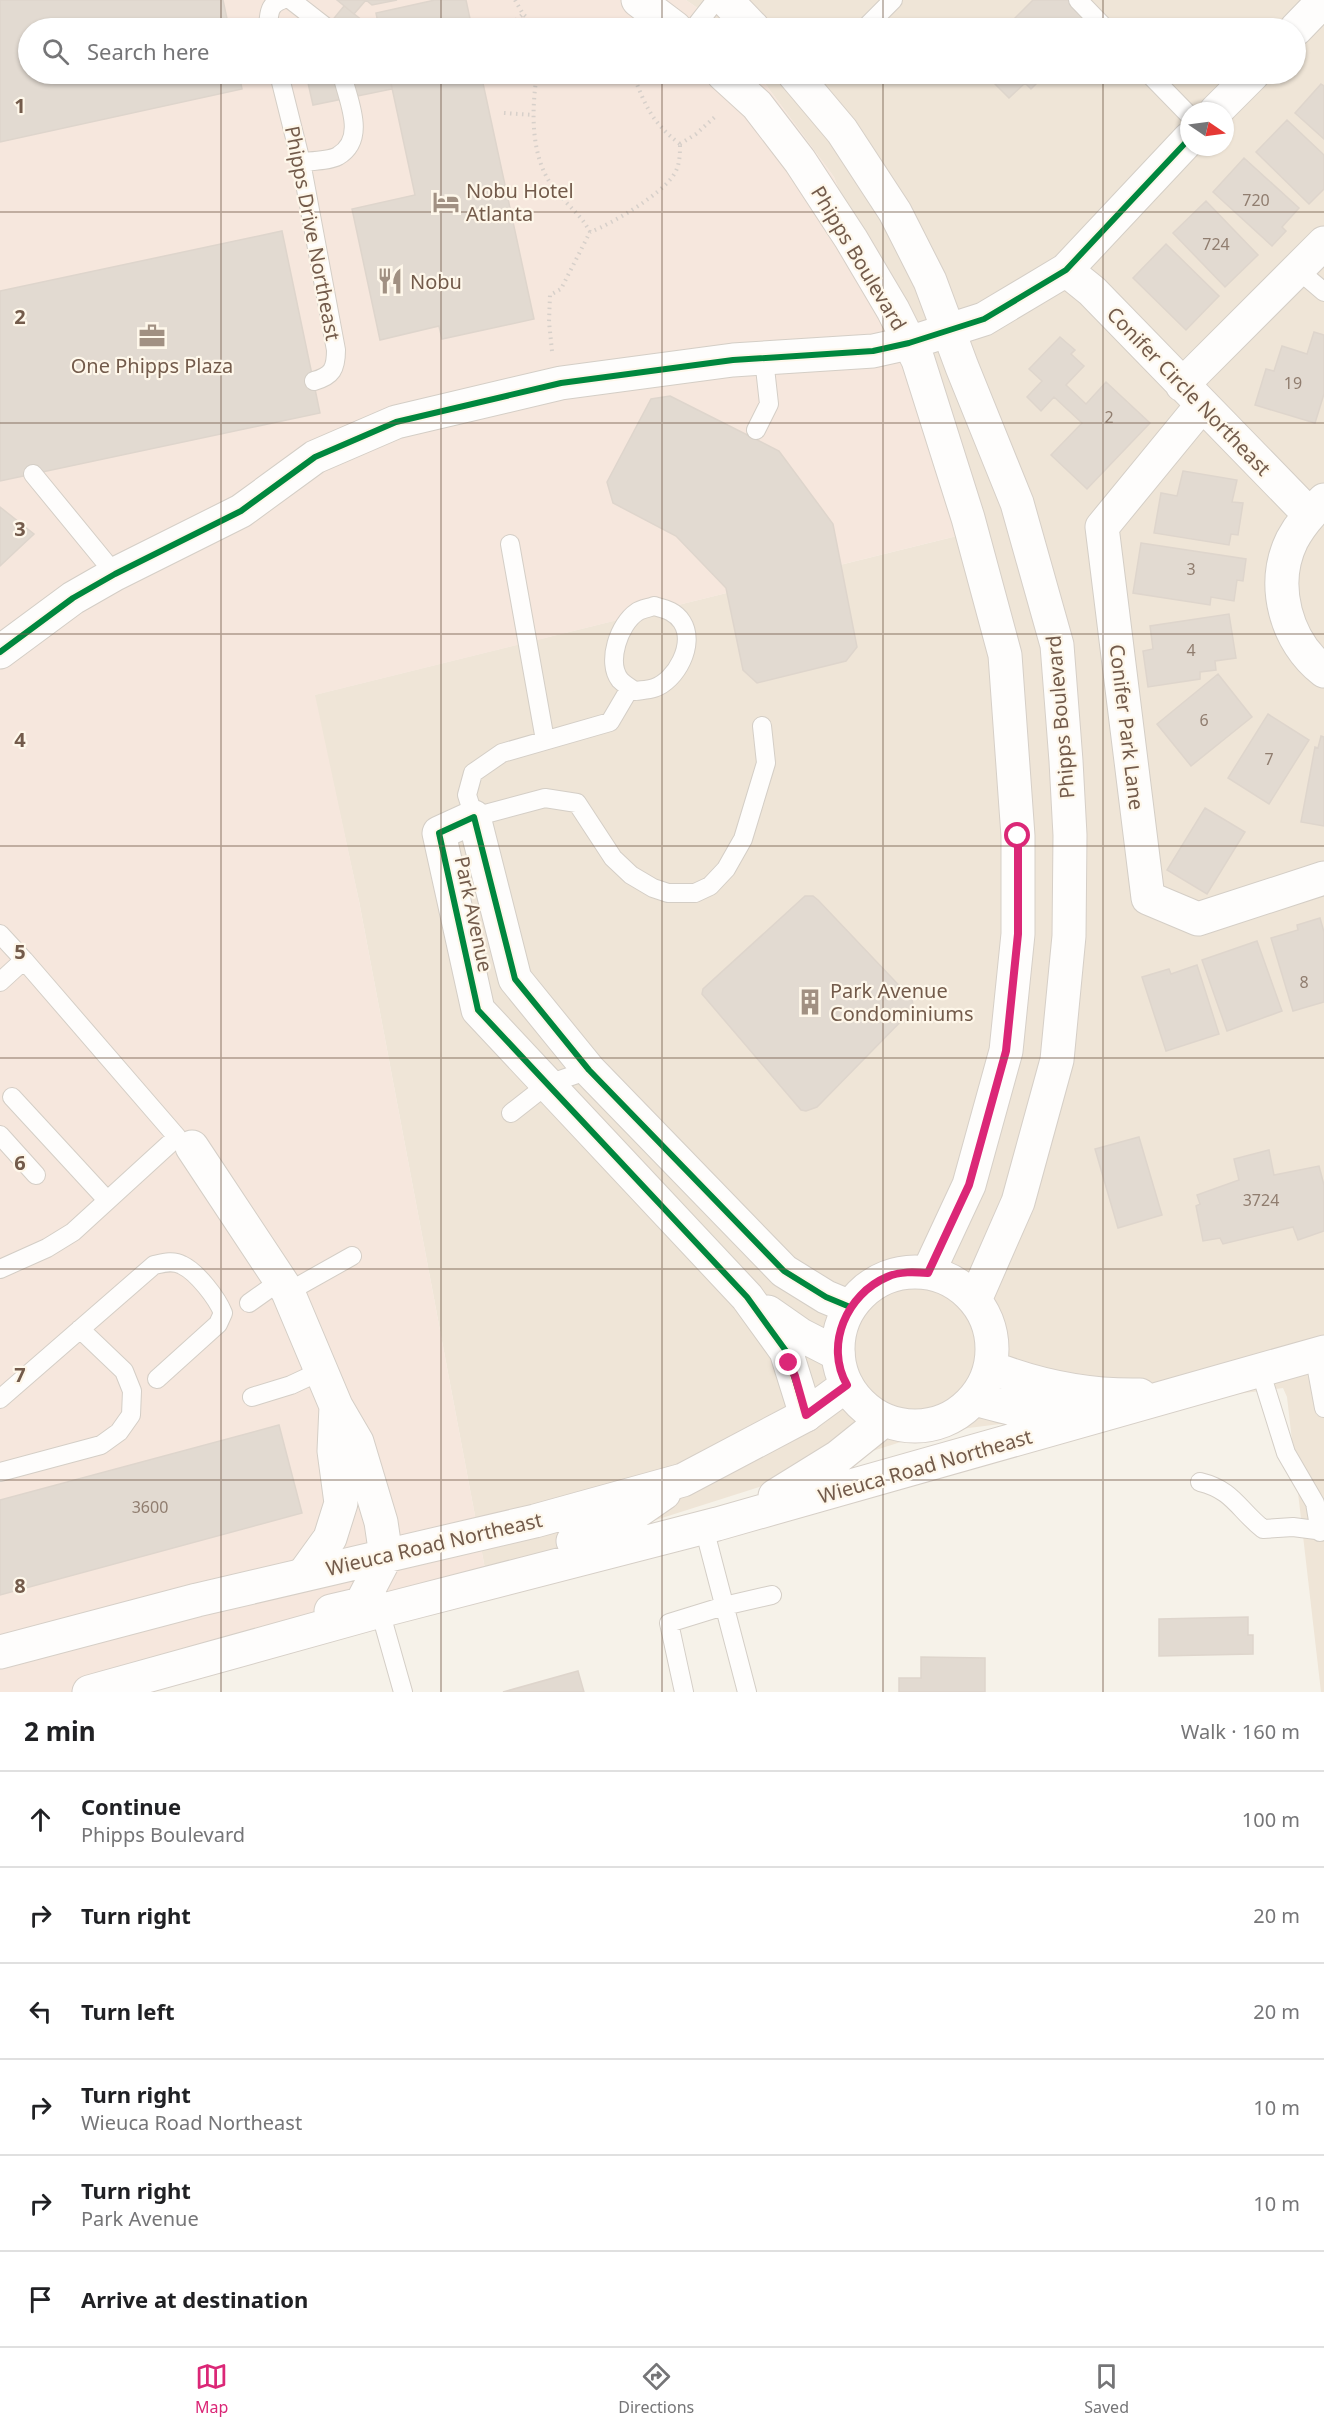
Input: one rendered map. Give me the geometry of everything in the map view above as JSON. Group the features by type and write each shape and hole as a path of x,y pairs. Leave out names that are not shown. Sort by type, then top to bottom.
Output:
{"street":[{"path":"638,0 662,18"},
{"path":"726,0 743,18"},
{"path":"1306,19 1324,0"},
{"name":"Phipps Boulevard","path":"734,84 757,105 801,161 851,239 918,360 968,518 1005,655 1018,836 1018,934 1006,1051 969,1185 928,1273"},
{"name":"Phipps Boulevard","path":"811,84 895,212 930,281 1017,503 1056,645 1070,835 1069,936 1057,1060 1018,1202 975,1300"},
{"path":"1225,102 1242,84"},
{"path":"0,652 73,598 115,574 241,511 315,457 396,422 561,383 733,360 855,354 909,343 984,319 1066,270 1180,149"},
{"name":"Conifer Park Lane","path":"1324,243 1298,269 1192,395 1102,526 1148,898 1198,919 1324,878"},
{"name":"Conifer Circle Northeast","path":"1066,270 1092,291 1192,395 1317,507 1292,540 1285,560 1282,598 1291,630 1311,661 1324,671"},
{"name":"Park Avenue","path":"806,1415 786,1351 747,1297 478,1010 439,833 474,816 514,979 589,1070 784,1271 826,1297 850,1307"},
{"path":"159,1673 244,1633 361,1604 386,1556 381,1522 357,1442 336,1406 284,1287 192,1148"},
{"path":"913,1271 939,1275 963,1287 975,1300 981,1307 991,1331 993,1358 986,1383 970,1406 948,1420 922,1428 898,1426 875,1416 856,1400 847,1385 838,1354 840,1330 850,1307 867,1288 888,1276 913,1271"},
{"name":"Park Avenue","path":"747,1297 801,1335 838,1354"},
{"name":"Wieuca Road Northeast","path":"89,1692 380,1611 711,1526 1098,1418 1169,1395 1319,1353"},
{"name":"Wieuca Road Northeast","path":"990,1367 1049,1385 1108,1396 1169,1395"},
{"name":"Wieuca Road Northeast","path":"0,1652 304,1574 536,1521 683,1480 806,1415 847,1385"},
{"name":"Wieuca Road Northeast","path":"975,1398 1020,1412 1098,1418"},
{"path":"304,1574 330,1538 341,1503 334,1451 336,1406"},
{"name":"Wieuca Road Northeast","path":"711,1526 789,1490 838,1457 884,1420"},
{"path":"380,1611 414,1582 609,1531 683,1480"}],"lane":[{"path":"261,0 266,18"},
{"path":"269,18 270,9 276,2 288,0 313,18"},
{"path":"702,18 716,0"},
{"path":"875,18 893,0"},
{"path":"1078,0 1096,18"},
{"name":"Phipps Drive Northeast","path":"282,84 301,162 336,350 336,363 332,373 326,378 314,381"},
{"path":"301,162 337,157 350,145 355,123 345,84"},
{"path":"1159,84 1180,106"},
{"path":"1298,269 1324,292"},
{"path":"756,430 769,404 765,359"},
{"path":"33,474 115,574"},
{"path":"510,544 545,740"},
{"path":"654,606 671,611 683,623 686,642 681,661 672,676 655,688 635,692 630,688 619,679 614,663 616,644 625,623 638,611 654,606"},
{"path":"630,688 610,722 502,753 473,773 467,795 474,816 545,798 577,802 613,858 631,875 660,890 695,893 710,886 726,869 743,839 766,763 762,726"},
{"path":"0,934 177,1137 73,1232 56,1243 0,1269"},
{"path":"0,982 24,960"},
{"path":"511,1113 548,1084 589,1070"},
{"path":"12,1097 107,1200"},
{"path":"0,1135 36,1174"},
{"path":"249,1302 352,1256"},
{"path":"0,1399 154,1265 166,1262 183,1265 200,1280 219,1303 223,1313 218,1324 158,1379"},
{"path":"0,1472 101,1445 119,1432 131,1415 132,1391 124,1371 80,1329"},
{"path":"1319,1353 1324,1408"},
{"path":"1200,1482 1218,1486 1263,1529 1293,1527 1322,1531 1315,1503 1286,1453 1260,1370"},
{"path":"252,1396 291,1385 321,1371"},
{"path":"0,1464 22,1467"},
{"path":"711,1526 724,1606 747,1692"},
{"path":"684,1692 669,1623 724,1606 772,1595"},
{"path":"380,1611 404,1692"}],"path":[{"path":"515,0 527,18"},
{"path":"518,18 523,14"},
{"path":"536,84 534,115 542,170 557,193 582,216 590,232"},
{"path":"637,84 649,113 668,135 680,144"},
{"path":"504,113 534,115"},
{"path":"680,144 696,134 717,115"},
{"path":"552,351 549,322 550,295 561,289 590,232 609,225 658,191 673,176 680,160 680,144"}],"shaded area":[{"path":"0,0 686,0 712,18 18,18 18,84 765,84 834,177 903,357 961,535 315,695 359,901 486,1574 138,1692 0,1692"},
{"path":"686,0 1324,0 1324,1692 1321,1692 1287,1397 1283,1388 929,1433 486,1574 359,901 314,695 961,535 903,357 834,177 765,84 1306,84 1306,18 712,18"}],"building":[{"path":"0,0 223,0 227,18 18,18 18,84 241,84 242,89 0,142"},
{"path":"337,0 366,0 354,14"},
{"path":"366,0 397,0 372,5"},
{"path":"435,0 466,0 470,18 377,18 376,13"},
{"path":"1033,0 1073,0 1087,14 1083,18 1015,18"},
{"path":"344,6 359,18 334,18"},
{"path":"308,84 391,84 392,89 313,105"},
{"name":"Nobu Hotel Atlanta","path":"391,84 483,84 534,319 442,339 439,326 380,340 352,209 415,195"},
{"path":"995,84 1024,84 1009,98"},
{"path":"1026,84 1036,84 1031,89"},
{"path":"1321,84 1324,86 1324,139 1295,113"},
{"path":"1287,120 1324,155 1324,189 1309,204 1256,152"},
{"path":"1244,158 1299,208 1282,227 1286,231 1272,246 1213,192"},
{"path":"1206,201 1258,255 1225,287 1173,233"},
{"name":"One Phipps Plaza","path":"282,231 320,413 0,481 0,291"},
{"path":"1166,244 1219,296 1186,330 1133,278"},
{"path":"1314,332 1324,335 1324,394 1315,423 1255,405 1266,369 1274,371 1282,346 1307,354"},
{"path":"1060,337 1075,350 1071,354 1084,366 1066,385 1086,404 1106,382 1150,423 1087,489 1051,455 1082,423 1054,397 1041,411 1027,397 1042,381 1029,369"},
{"path":"670,396 779,451 833,524 857,647 846,661 757,683 743,670 726,588 676,536 613,503 607,482 651,399"},
{"path":"1183,471 1237,480 1232,502 1243,503 1238,535 1231,534 1229,545 1154,533 1161,493 1177,496"},
{"path":"0,507 34,534 0,566"},
{"path":"1141,543 1246,559 1243,581 1237,580 1234,601 1211,597 1210,605 1133,593"},
{"path":"1229,614 1236,658 1215,661 1216,670 1200,672 1200,679 1148,687 1143,651 1153,649 1150,626"},
{"path":"1218,674 1252,717 1191,766 1157,724"},
{"path":"1268,714 1309,740 1269,804 1228,778"},
{"path":"1321,736 1324,737 1324,826 1301,822 1315,747 1318,748"},
{"path":"1205,808 1245,832 1207,894 1167,870"},
{"name":"Park Avenue Condominiums","path":"805,896 813,896 818,900 912,999 913,1005 911,1011 817,1107 806,1111 801,1110 702,994 703,989"},
{"path":"1320,918 1324,932 1324,1002 1293,1011 1271,938 1298,930 1297,925"},
{"path":"1257,941 1282,1011 1227,1031 1202,960"},
{"path":"1197,965 1219,1034 1166,1051 1142,977 1169,969 1171,974"},
{"path":"1139,1137 1162,1215 1118,1228 1095,1149"},
{"path":"1269,1150 1274,1175 1319,1166 1324,1185 1324,1231 1298,1240 1293,1227 1223,1244 1220,1238 1203,1241 1196,1206 1200,1204 1197,1195 1239,1180 1234,1159"},
{"path":"279,1425 302,1513 0,1595 0,1500"},
{"path":"1248,1617 1248,1635 1253,1635 1253,1654 1159,1656 1159,1619"},
{"path":"921,1657 985,1658 985,1692 899,1692 899,1678 921,1678"},
{"path":"578,1671 584,1692 503,1692"}],"cycle path":[{"path":"0,652 73,598 115,574 241,511 315,457 396,422 561,383 733,360 873,351 909,343 984,319 1066,270 1180,149"},
{"path":"806,1415 786,1351 747,1297 478,1010 439,833 474,817 515,979 589,1070 784,1271 826,1297 850,1307"}],"place":[{"name":"Nobu Hotel Atlanta","path":"446,202"},
{"name":"Nobu","path":"390,281"},
{"name":"One Phipps Plaza","path":"152,336"},
{"name":"Park Avenue Condominiums","path":"810,1002"}],"route":[{"path":"789,1363 806,1415 847,1385 843,1379 838,1354 840,1330 850,1307 867,1288 888,1276 913,1271 928,1273 969,1185 1006,1051 1018,934 1018,836"}]}
